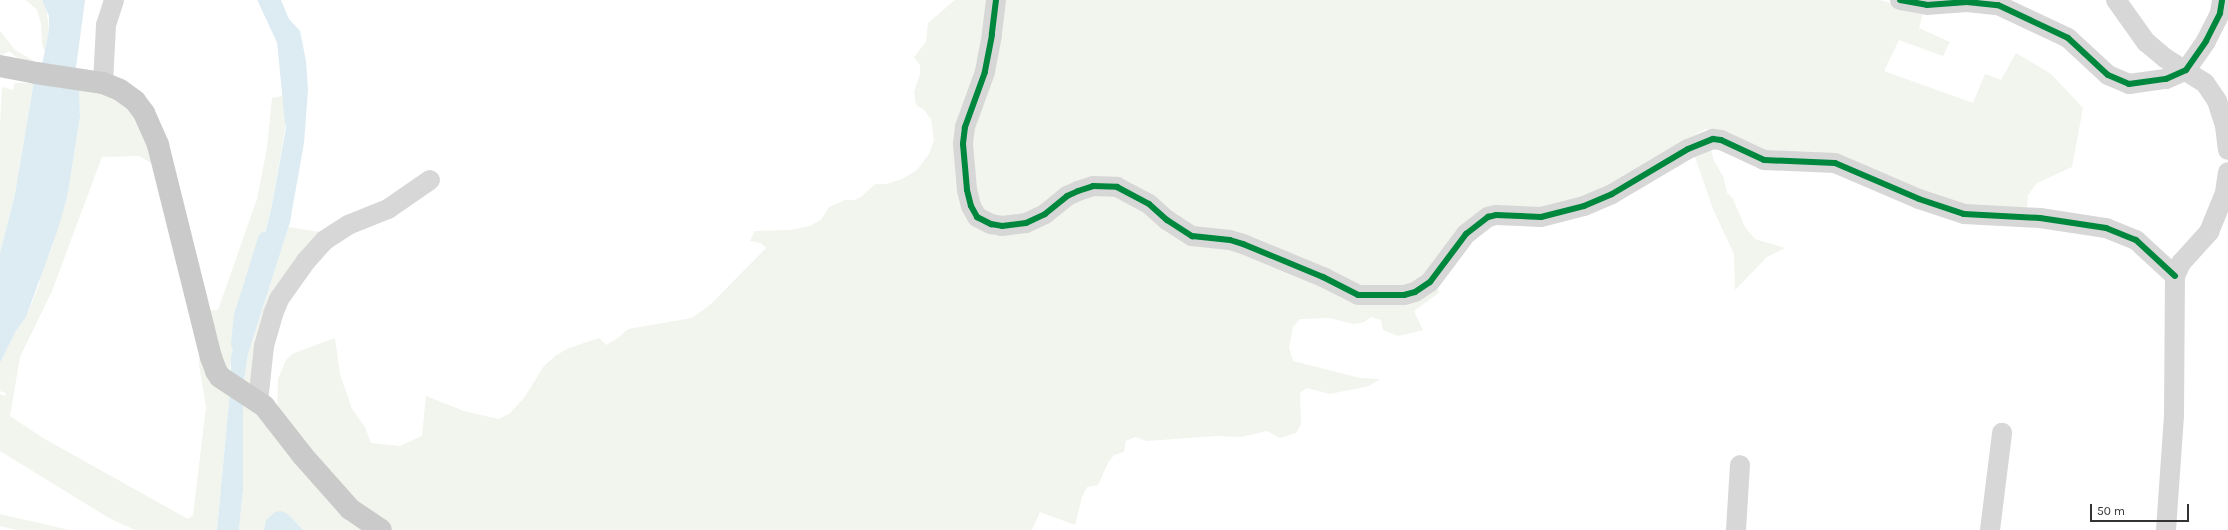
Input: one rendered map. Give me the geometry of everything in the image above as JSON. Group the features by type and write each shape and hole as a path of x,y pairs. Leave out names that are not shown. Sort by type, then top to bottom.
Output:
{"main road":[{"path":"0,66 92,82 120,90 135,101 151,126 166,174 211,357 220,377 264,406 303,456 350,509 381,530"}],"street":[{"path":"92,82 106,25 114,0"},
{"path":"996,0 992,35 985,72 965,127 963,144 966,183 971,206 977,217 991,224 1002,226 1026,223 1045,214 1068,196 1078,191 1094,186 1117,187 1148,204 1167,220 1192,236 1230,240 1243,244 1323,277 1358,295 1404,295 1415,292 1430,282 1466,234 1488,217 1496,215 1541,217 1584,206 1612,194 1688,148 1713,139 1721,140 1764,160 1835,163 1919,199 1964,214 2040,218 2106,228 2136,240 2175,276"},
{"path":"1900,0 1927,5 1967,2 1998,5 2068,38 2108,76 2129,84 2166,79 2186,70 2220,13 2222,0"},
{"path":"2116,0 2146,42 2165,58 2205,83 2216,101 2225,126 2228,150"},
{"path":"2166,530 2174,415 2175,276 2181,263 2209,232 2225,193 2228,172"},
{"path":"243,392 264,346 272,314 279,299 306,261 325,240 348,225 388,209 430,180"},
{"path":"1990,530 2002,433"},
{"path":"1736,530 1740,465"}],"shaded area":[{"path":"26,0 42,0 46,6 49,30 45,51 42,45 41,24 37,10"},
{"path":"42,0 85,0 75,75 39,69 43,60 49,30 49,16"},
{"path":"265,0 281,0 289,19 300,31 306,61 308,90 304,143 290,222 248,354 243,387 228,376 231,369 231,357 250,281 258,262 271,210 289,111 292,73 292,63 279,21"},
{"path":"955,0 994,0 962,162 990,226 1106,187 1203,240 1358,297 1431,283 1440,292 1414,311 1423,330 1398,336 1383,330 1381,320 1371,317 1364,322 1354,324 1329,318 1300,319 1293,327 1289,347 1293,361 1360,378 1380,379 1369,386 1330,394 1307,388 1300,393 1301,424 1296,433 1280,438 1267,431 1241,437 1217,436 1147,441 1135,437 1126,441 1124,452 1114,455 1108,463 1098,485 1087,487 1082,497 1075,525 1040,512 1032,530 388,530 377,523 277,416 278,379 286,360 292,354 335,338 340,374 352,409 365,427 371,443 400,446 422,436 426,396 464,411 498,419 509,414 524,398 544,366 555,356 569,348 599,338 606,345 618,338 628,329 692,318 711,304 766,248 761,243 750,241 755,231 790,230 810,226 821,220 829,207 845,200 855,200 861,197 875,184 887,184 902,179 917,170 929,154 934,140 931,119 924,110 916,105 914,92 920,74 920,65 914,57 926,42 928,23"},
{"path":"1000,0 1880,0 1923,13 1919,28 1950,42 1943,56 1899,40 1884,71 1973,103 1985,74 2001,80 2016,53 2051,74 2083,108 2072,167 2037,183 2028,195 2027,209 1999,213 1775,157 1715,130 1706,129 1620,183 1572,205 1513,210 1439,259 1419,279 1407,285 1366,289 1207,235 1120,183 1058,199 1007,220 984,213 977,200 969,159"},
{"path":"0,31 15,50 41,65 27,66 9,51 0,56"},
{"path":"35,75 15,194 0,253 0,124 2,87 13,90 15,83 27,83"},
{"path":"35,75 79,84 80,117 67,198 57,232 26,317 16,331 0,363 0,253 15,194"},
{"path":"79,84 135,106 158,167 139,156 102,157 52,291 20,357 10,416 43,438 188,519 193,515 206,407 199,365 200,342 230,391 217,530 135,530 109,518 0,451 0,394 5,396 6,393 0,391 0,363 16,331 26,317 39,285 42,269 51,250 67,198 80,117"},
{"path":"291,94 271,210 258,262 250,281 228,376 206,310 218,310 257,199 267,148 272,98"},
{"path":"1710,145 1714,161 1723,176 1727,193 1733,199 1745,227 1755,239 1785,248 1767,257 1735,290 1734,254 1713,209 1693,151"},
{"path":"288,227 327,233 298,263 255,381 243,387 248,354"},
{"path":"230,391 243,398 243,489 239,530 217,530"},
{"path":"243,398 371,530 303,530 288,514 266,520 264,530 239,530 243,489"},
{"path":"281,511 288,514 303,530 264,530 266,520 275,512"},
{"path":"0,514 69,530 17,530 0,526"}],"waterway":[{"path":"265,0 284,41 292,123"},
{"path":"238,344 241,316 265,239"}],"cycle path":[{"path":"996,0 992,35 985,72 965,127 963,144 967,190 971,206 977,217 991,224 1002,226 1026,223 1045,214 1067,196 1078,191 1093,186 1117,187 1149,204 1167,220 1192,236 1230,240 1243,244 1323,277 1358,295 1404,295 1415,292 1430,282 1466,234 1488,217 1496,215 1541,217 1584,206 1612,194 1688,149 1713,139 1721,140 1764,160 1835,163 1919,199 1964,214 2040,218 2106,228 2136,240 2175,276"},
{"path":"1900,0 1927,5 1967,2 1998,5 2068,38 2108,75 2129,84 2166,79 2186,70 2206,41 2220,13 2222,0"}]}
